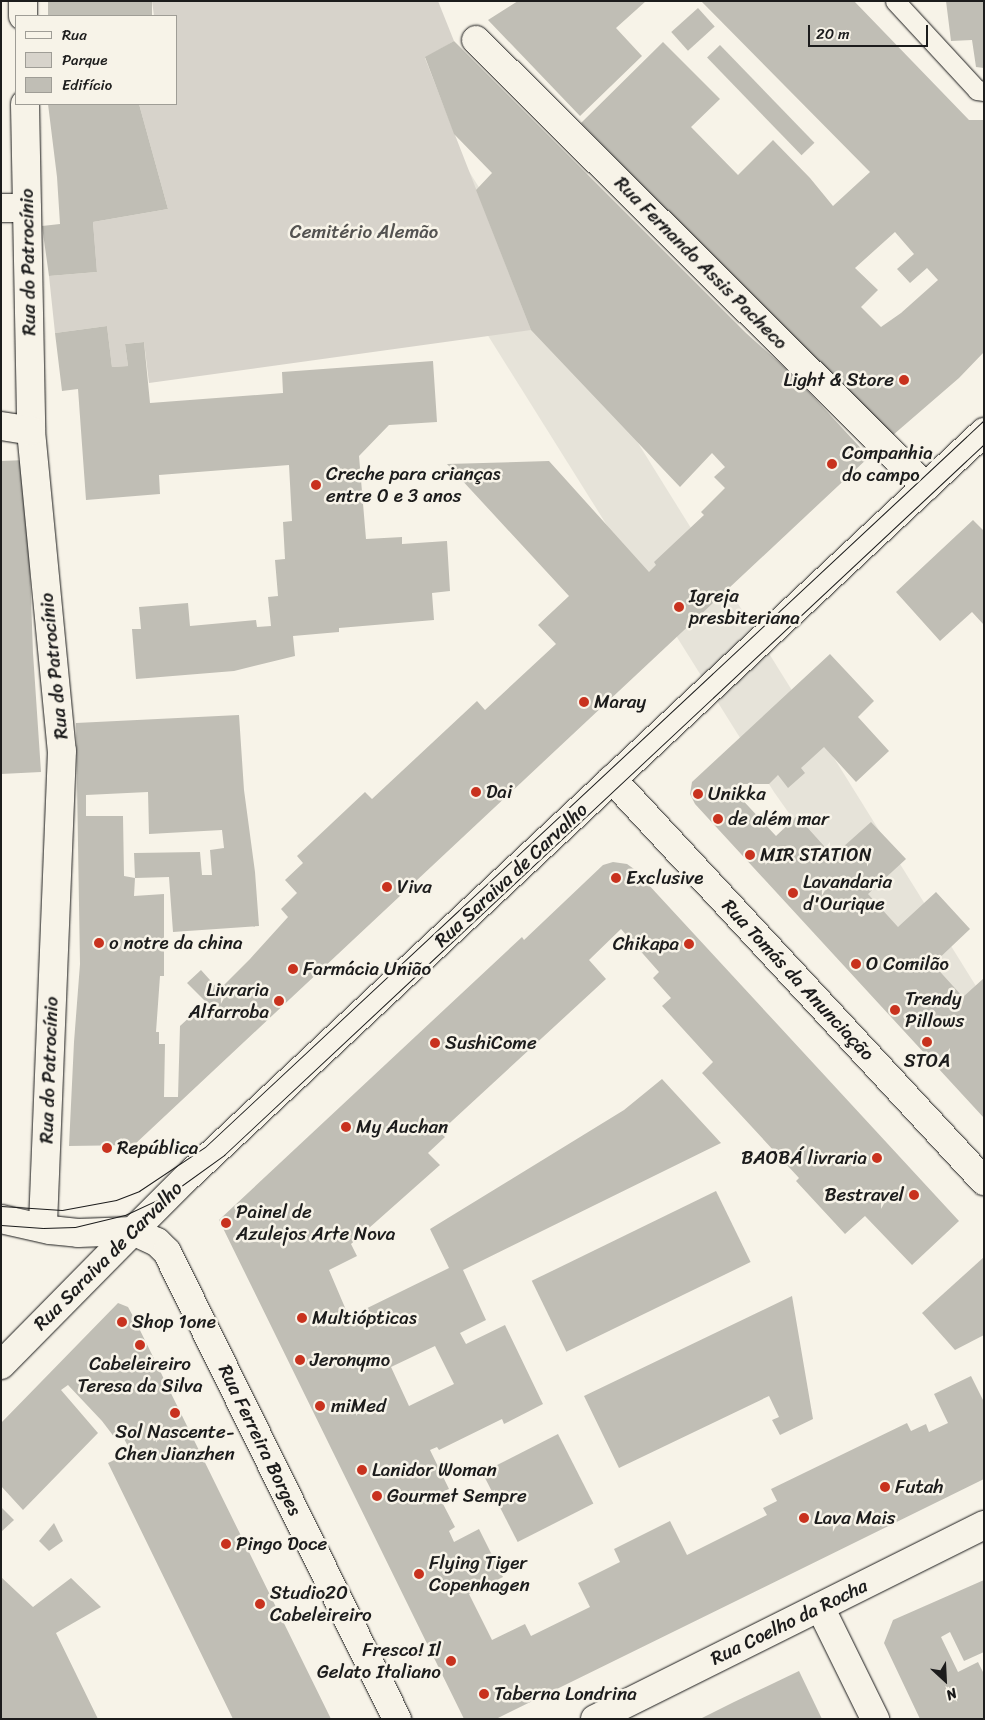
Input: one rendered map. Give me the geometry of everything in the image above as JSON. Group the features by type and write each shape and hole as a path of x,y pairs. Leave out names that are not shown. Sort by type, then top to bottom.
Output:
{"street":[{"path":"22,1 23,15"},
{"name":"Rua Fernando Assis Pacheco","path":"476,40 926,486"},
{"name":"Rua do Patrocínio","path":"25,105 14,208 31,431 62,750 43,1228"},
{"path":"1,426 31,431"},
{"name":"Rua Saraiva de Carvalho","path":"1,1365 192,1172 983,434"},
{"name":"Rua Tomás da Anunciação","path":"612,779 984,1181"},
{"path":"1,1218 43,1228 78,1233 132,1231"},
{"name":"Rua Ferreira Borges","path":"132,1231 157,1242 174,1264 397,1719"},
{"name":"Rua Coelho da Rocha","path":"595,1719 984,1525"},
{"path":"820,1607 874,1719"}],"lane":[{"path":"895,1 977,90 984,91"}],"shaded area":[{"path":"363,1 984,999 984,1090 774,792 378,160"}],"green space":[{"name":"Cemitério Alemão","path":"152,1 438,1 454,41 425,58 531,330 149,383 144,342 125,344 128,366 112,367 107,326 55,333 49,276 97,272 93,222 168,209 139,105 178,105 178,15 154,15"}],"building":[{"path":"48,1 152,1 152,15 48,15"},
{"path":"518,1 646,1 616,28 642,56 580,116 488,20"},
{"path":"701,1 854,1 969,120 984,120 984,352 959,378 893,435 753,298 581,123 663,42 720,99 691,127 738,175 773,140 810,178 833,206 870,172","holes":["895,232 914,254 897,269 910,283 927,268 938,280 901,313 881,327 861,307 878,290 855,268"]},
{"path":"946,1 984,1 984,68 976,67 972,40 951,41"},
{"path":"698,8 715,27 688,51 671,32"},
{"path":"454,41 746,333 794,376 869,457 134,1145 69,1146 80,964 76,723 239,715 244,790 255,872 259,926 173,932 169,877 135,878 134,896 164,894 164,976 160,976 156,1032 159,1032 159,1044 165,1044 164,1097 178,1097 180,1026 206,1002 187,983 201,970 219,990 288,917 281,909 297,893 285,880 303,863 297,856 365,792 372,799 477,701 485,710 556,644 538,625 569,596 447,464 549,461 649,572 656,565 654,562 704,515 701,512 725,488 714,477 725,467 712,453 680,487 531,330 476,190 492,173 454,134 425,57","holes":["148,792 149,834 222,830 224,848 210,850 212,875 202,875 200,852 134,853 135,878 124,876 123,816 86,816 86,795"]},
{"path":"720,45 814,143 802,155 707,58"},
{"path":"48,105 139,105 168,209 93,222 97,272 49,276 42,226 60,224 57,177"},
{"path":"107,326 112,367 128,366 125,344 144,342 150,403 283,393 282,372 433,361 437,422 389,425 359,456 366,539 402,537 402,544 447,541 450,591 432,593 434,620 339,628 339,632 293,636 295,656 234,671 136,679 132,629 141,629 139,607 188,603 190,626 256,620 257,627 271,626 268,597 278,596 275,560 285,559 283,522 292,521 289,465 159,475 160,494 86,500 78,389 62,391 55,333"},
{"path":"26,460 33,653 41,772 1,774 1,461"},
{"path":"973,520 984,531 984,625 972,612 940,641 896,592"},
{"path":"830,654 874,701 858,717 889,751 856,782 824,747 801,768 805,773 788,788 778,775 769,784 744,784 735,792 776,836 797,816 833,856 871,822 906,859 868,894 898,927 936,892 970,929 933,964 963,997 984,978 984,1118 695,804 690,794 692,782"},
{"path":"613,862 627,864 634,869 959,1221 912,1265 865,1216 845,1234 796,1181 799,1178 702,1073 713,1062 662,1006 671,998 653,978 659,972 621,929 589,960 606,979 440,1132 445,1137 428,1153 440,1165 351,1244 357,1256 329,1270 349,1317 449,1268 430,1229 624,1110 662,1079 721,1143 463,1270 486,1320 460,1333 466,1344 505,1325 543,1404 504,1424 502,1419 439,1450 437,1447 430,1450 449,1489 444,1491 449,1501 443,1504 455,1527 449,1531 454,1542 479,1529 503,1577 469,1594 492,1640 525,1624 531,1636 590,1607 578,1583 620,1562 614,1549 670,1521 687,1555 767,1515 763,1508 777,1501 771,1489 907,1423 911,1431 926,1424 929,1432 948,1423 934,1394 971,1376 984,1402 984,1479 496,1719 464,1719 219,1220 522,937 524,940 603,865","holes":["435,1346 454,1384 409,1406 391,1367"]},
{"path":"716,1191 751,1262 566,1352 532,1281"},
{"path":"984,1257 984,1335 955,1350 922,1313"},
{"path":"792,1296 813,1419 780,1435 772,1420 779,1417 769,1396 619,1468 584,1396"},
{"path":"118,1303 128,1307 134,1318 331,1719 233,1719 108,1463 131,1452 122,1435 115,1438 102,1421 68,1385 61,1390 98,1433 23,1510 1,1486 1,1423"},
{"path":"558,1434 593,1503 518,1542 482,1473"},
{"path":"1,1507 14,1520 1,1532"},
{"path":"54,1523 63,1541 49,1551 39,1541"},
{"path":"1,1577 33,1607 71,1578 101,1607 56,1633 98,1719 1,1719"},
{"path":"984,1580 984,1652 964,1661 950,1632 941,1637 958,1672 978,1662 984,1674 984,1719 920,1719 884,1643 893,1620"},
{"path":"799,1671 822,1719 700,1719 734,1702"}],"tram line":[{"path":"1,1206 62,1210 116,1200 139,1191 205,1147 984,420"},
{"path":"1,1225 43,1228 75,1227 125,1215 170,1194 224,1155 984,444"}],"place":[{"name":"Light & Store","path":"904,380"},
{"name":"Companhia do campo","path":"832,464"},
{"name":"Creche para crianças entre 0 e 3 anos","path":"316,485"},
{"name":"Igreja presbiteriana","path":"679,607"},
{"name":"Maray","path":"584,702"},
{"name":"Dai","path":"476,792"},
{"name":"Unikka","path":"698,794"},
{"name":"de além mar","path":"718,819"},
{"name":"MIR STATION","path":"750,855"},
{"name":"Exclusive","path":"616,878"},
{"name":"Viva","path":"387,887"},
{"name":"Lavandaria d'Ourique","path":"793,893"},
{"name":"o notre da china","path":"99,943"},
{"name":"Chikapa","path":"689,944"},
{"name":"O Comilão","path":"856,964"},
{"name":"Farmácia União","path":"293,969"},
{"name":"Livraria Alfarroba","path":"279,1001"},
{"name":"Trendy Pillows","path":"895,1010"},
{"name":"STOA","path":"927,1042"},
{"name":"SushiCome","path":"435,1043"},
{"name":"My Auchan","path":"346,1127"},
{"name":"República","path":"107,1148"},
{"name":"BAOBÁ livraria","path":"877,1158"},
{"name":"Bestravel","path":"914,1195"},
{"name":"Painel de Azulejos Arte Nova","path":"226,1223"},
{"name":"Multiópticas","path":"302,1318"},
{"name":"Shop 1one","path":"122,1322"},
{"name":"Cabeleireiro Teresa da Silva","path":"140,1345"},
{"name":"Jeronymo","path":"300,1360"},
{"name":"miMed","path":"320,1406"},
{"name":"Sol Nascente- Chen Jianzhen","path":"175,1413"},
{"name":"Lanidor Woman","path":"362,1470"},
{"name":"Futah","path":"885,1487"},
{"name":"Gourmet Sempre","path":"377,1496"},
{"name":"Lava Mais","path":"804,1518"},
{"name":"Pingo Doce","path":"226,1544"},
{"name":"Flying Tiger Copenhagen","path":"419,1574"},
{"name":"Studio20 Cabeleireiro","path":"260,1604"},
{"name":"Fresco! Il Gelato Italiano","path":"451,1661"},
{"name":"Taberna Londrina","path":"484,1694"}]}
